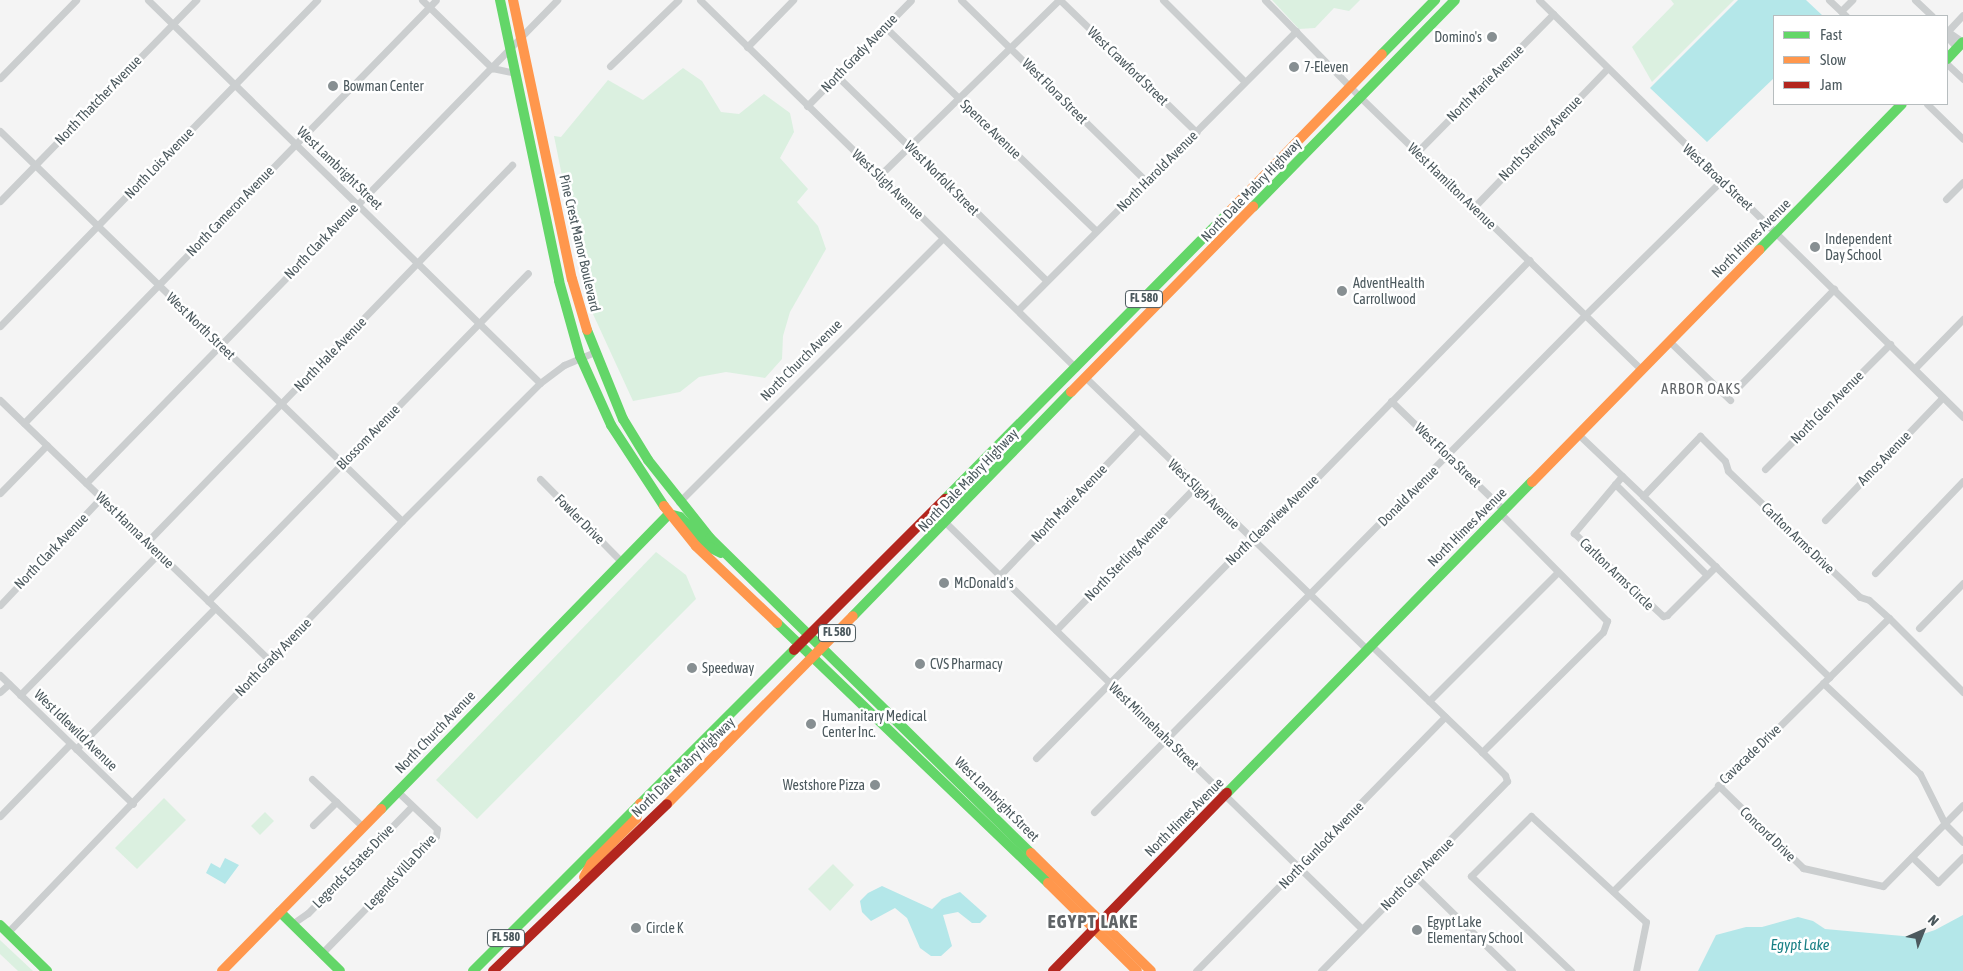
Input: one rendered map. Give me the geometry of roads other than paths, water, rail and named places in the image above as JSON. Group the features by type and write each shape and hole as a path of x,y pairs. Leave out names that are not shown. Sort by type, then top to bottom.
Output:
{"main road":[{"name":"Pine Crest Manor Boulevard","path":"500,0 559,281 580,356 611,425 669,514 743,593 813,657"},
{"name":"Pine Crest Manor Boulevard","path":"513,0 572,279 594,352 622,419 679,502 726,554 823,646"},
{"name":"North Dale Mabry Highway","path":"473,971 1076,368 1435,0"},
{"path":"1443,13 1448,0"},
{"name":"North Dale Mabry Highway","path":"493,971 656,813 946,523 1455,0"},
{"path":"1948,58 1961,44"},
{"name":"North Himes Avenue","path":"1053,971 1369,646 1901,105"},
{"path":"1262,198 1264,185 1287,162 1287,152"},
{"path":"1159,303 1164,287 1230,221 1237,204"},
{"path":"1086,378 1093,359 1143,308 1156,286"},
{"path":"997,469 1002,454 1068,387 1076,368"},
{"name":"Pine Crest Manor Boulevard","path":"628,452 664,494 679,502"},
{"name":"Pine Crest Manor Boulevard","path":"669,514 680,517 709,547 726,554"},
{"name":"North Church Avenue","path":"222,971 620,560 669,514"},
{"name":"West Lambright Street","path":"823,646 1097,925 1137,971"},
{"name":"West Lambright Street","path":"813,657 1097,925 1150,971"},
{"path":"656,813 655,801 668,774"},
{"path":"578,887 591,864 636,819 640,804"},
{"path":"529,935 539,905"},
{"path":"280,912 340,971"},
{"path":"4,929 47,971"},
{"path":"488,971 494,950"}],"street":[{"path":"0,78 76,0"},
{"name":"West Lambright Street","path":"148,0 540,383"},
{"name":"North Thatcher Avenue","path":"0,201 196,0"},
{"name":"North Lois Avenue","path":"0,326 317,0"},
{"path":"422,0 492,68 515,73"},
{"name":"North Cameron Avenue","path":"24,423 436,0"},
{"name":"North Clark Avenue","path":"86,483 357,204 522,39 558,0"},
{"path":"610,66 678,0"},
{"name":"West Sligh Avenue","path":"700,0 1076,368"},
{"path":"747,47 793,0"},
{"name":"North Grady Avenue","path":"807,106 912,0"},
{"name":"West Flora Street","path":"961,0 1148,182"},
{"path":"879,176 1060,0"},
{"name":"West Crawford Street","path":"1060,0 1196,132"},
{"path":"1163,0 1244,81"},
{"name":"West Hamilton Avenue","path":"1265,0 1352,86 1360,97 1641,369"},
{"name":"West Broad Street","path":"1539,0 1606,70 1776,232 1963,417"},
{"path":"1829,0 1844,14 1852,0"},
{"path":"1915,0 1931,15"},
{"name":"North Marie Avenue","path":"1418,152 1553,14"},
{"path":"1948,30 1963,15"},
{"name":"Spence Avenue","path":"885,27 1096,231"},
{"name":"North Harold Avenue","path":"1018,310 1096,231 1148,182 1244,81 1296,31"},
{"path":"1948,39 1961,44"},
{"path":"1948,65 1963,79"},
{"name":"North Sterling Avenue","path":"1474,207 1606,70"},
{"name":"West Norfolk Street","path":"836,76 909,145 1046,281"},
{"path":"1928,105 1963,139"},
{"name":"West North Street","path":"0,131 402,521"},
{"name":"North Hale Avenue","path":"147,542 512,165"},
{"name":"Donald Avenue","path":"1094,812 1448,456 1585,314 1721,181"},
{"path":"1946,199 1963,182"},
{"name":"North Church Avenue","path":"679,502 943,238"},
{"name":"North Clearview Avenue","path":"1036,758 1251,539 1262,534 1529,260"},
{"name":"Blossom Avenue","path":"208,601 528,273"},
{"path":"1739,386 1834,289"},
{"path":"1915,368 1963,319"},
{"path":"1669,341 1730,400"},
{"name":"North Glen Avenue","path":"1765,469 1890,344"},
{"name":"North Grady Avenue","path":"4,929 133,804 402,521 540,383 580,356 594,352"},
{"name":"West Sligh Avenue","path":"1086,378 1138,431 1251,539 1429,701 1505,775"},
{"name":"Amos Avenue","path":"1825,520 1944,397"},
{"name":"West Hanna Avenue","path":"0,400 270,661"},
{"name":"West Flora Street","path":"1392,401 1448,456 1607,622 1603,632 1482,752"},
{"name":"North Marie Avenue","path":"999,576 1138,431"},
{"path":"1578,434 1829,677"},
{"name":"Carlton Arms Drive","path":"1644,496 1700,436 1725,461 1728,471 1860,598 1868,600 1889,618 1963,692"},
{"path":"0,493 47,445"},
{"name":"Carlton Arms Circle","path":"1622,476 1574,533 1663,616 1667,616 1716,566"},
{"name":"Fowler Drive","path":"540,479 620,560"},
{"path":"1874,573 1963,481"},
{"path":"1615,484 1707,575"},
{"name":"North Sterling Avenue","path":"1056,630 1196,486"},
{"name":"North Clark Avenue","path":"0,604 101,498"},
{"name":"West Minnehaha Street","path":"946,523 1362,930"},
{"path":"20,695 159,553"},
{"path":"1429,701 1558,572"},
{"path":"1919,628 1963,584"},
{"path":"76,749 215,608"},
{"name":"Cavacade Drive","path":"1613,891 1718,784 1889,618"},
{"name":"West Idlewild Avenue","path":"0,675 133,804"},
{"path":"1823,683 1920,774 1945,824 1963,842"},
{"path":"0,692 9,684"},
{"name":"North Gunlock Avenue","path":"1196,971 1445,717"},
{"path":"0,816 70,744"},
{"name":"North Glen Avenue","path":"1321,971 1506,784 1505,775"},
{"path":"312,779 362,826"},
{"name":"Concord Drive","path":"1718,784 1803,868 1883,886 1912,857"},
{"name":"Legends Villa Drive","path":"322,953 438,832 397,791"},
{"path":"313,825 336,802"},
{"path":"1963,805 1912,857 1938,882 1963,857"},
{"name":"Legends Estates Drive","path":"292,924 308,913 412,806"},
{"path":"1571,971 1471,876 1531,816 1646,922 1636,971"},
{"path":"1414,875 1512,971"}],"water":[{"path":"1738,0 1806,0 1822,15 1773,15 1773,79 1707,142 1650,88"},
{"path":"225,858 239,865 225,884 206,873 211,863 220,868"},
{"path":"882,886 932,909 942,899 960,892 987,916 980,923 972,923 958,912 943,915 952,946 941,956 931,956 920,948 907,918 895,908 871,921 862,912 860,901 868,893"},
{"name":"Egypt Lake","path":"1963,915 1963,971 1698,971 1716,935 1746,927 1762,927 1798,917 1813,921 1825,929 1914,937 1935,930"}],"place":[{"name":"Domino's","path":"1492,37"},
{"name":"7-Eleven","path":"1294,67"},
{"name":"Bowman Center","path":"333,86"},
{"name":"Independent Day School","path":"1815,247"},
{"name":"AdventHealth Carrollwood","path":"1342,291"},
{"name":"McDonald's","path":"944,583"},
{"name":"CVS Pharmacy","path":"920,664"},
{"name":"Speedway","path":"692,668"},
{"name":"Humanitary Medical Center Inc.","path":"811,724"},
{"name":"Westshore Pizza","path":"875,785"},
{"name":"Circle K","path":"636,928"},
{"name":"Egypt Lake Elementary School","path":"1417,930"}],"district":[{"name":"ARBOR OAKS","path":"1701,389"},
{"name":"EGYPT LAKE","path":"1093,922"}]}
